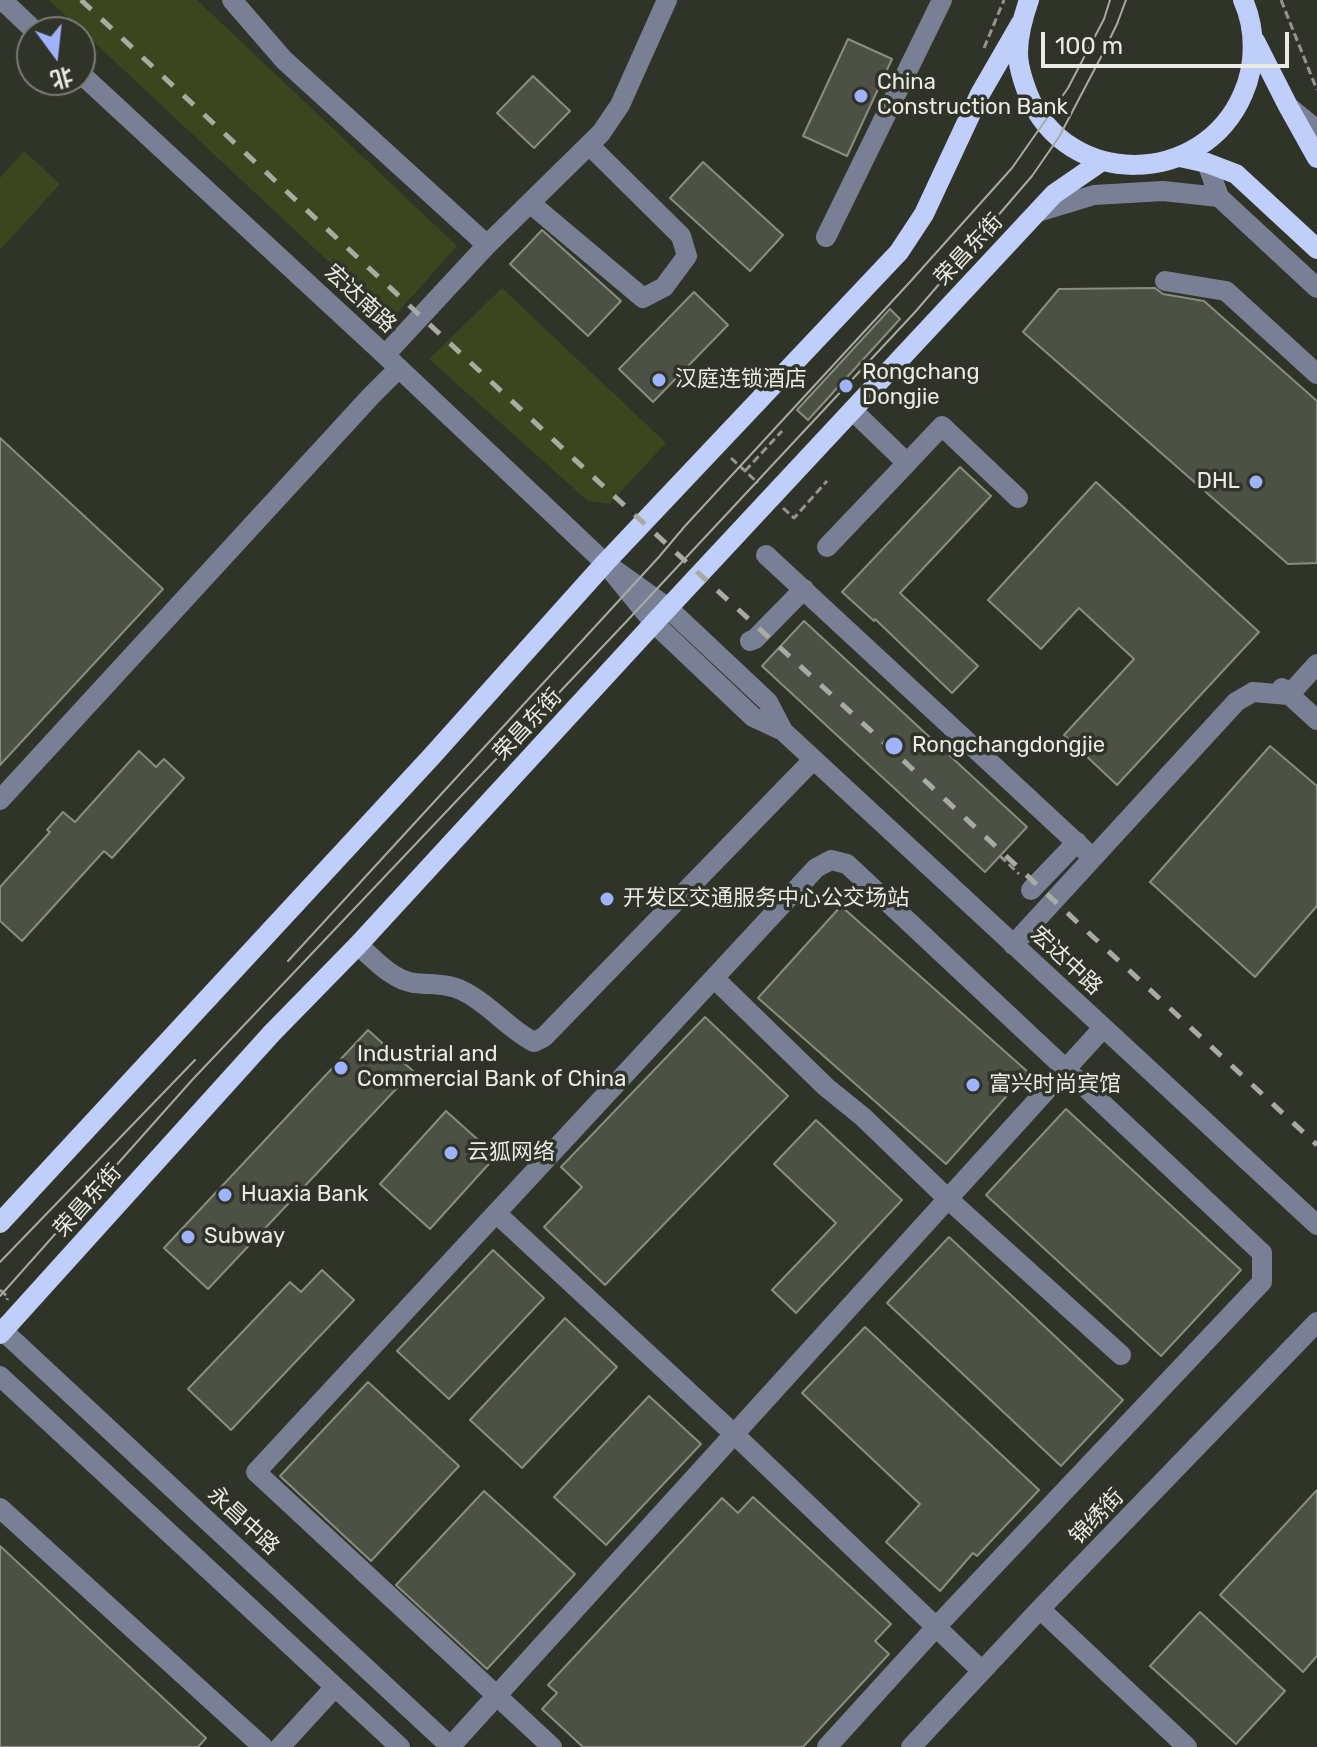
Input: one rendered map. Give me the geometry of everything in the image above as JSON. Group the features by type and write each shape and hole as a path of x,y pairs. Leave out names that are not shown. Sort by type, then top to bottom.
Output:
{"main road":[{"path":"0,1223 432,756 605,563 899,252 924,214 980,94 1021,23 1029,0"},
{"path":"1243,0 1253,35 1317,158"},
{"path":"1021,23 1018,54 1022,80 1032,105 1045,123 1078,151 1102,161 1129,166 1180,157 1208,141 1222,128 1248,85 1253,35"},
{"path":"1180,157 1236,174 1317,249"},
{"name":"荣昌东街","path":"1,1331 272,1033 358,945 1054,194 1102,161"}],"street":[{"path":"2,0 19,16"},
{"path":"232,0 284,60 487,245"},
{"path":"0,800 371,396 392,362 487,245 601,133 620,105 667,0"},
{"path":"826,237 942,0"},
{"name":"宏达南路","path":"96,88 661,616"},
{"path":"1288,106 1317,130"},
{"path":"530,203 643,298 664,287 687,256 681,236 589,145"},
{"path":"1207,163 1219,197 1317,288"},
{"path":"1038,212 1094,195 1163,191 1219,197"},
{"path":"1165,281 1226,291 1317,374"},
{"path":"853,411 907,463"},
{"path":"827,547 942,426 1018,498"},
{"path":"766,555 1093,858"},
{"path":"750,641 804,589"},
{"name":"宏达中路","path":"661,616 753,717 783,731 1317,1225"},
{"path":"1013,945 1236,702 1253,692 1285,690 1317,664"},
{"path":"1285,690 1317,720"},
{"path":"358,945 391,973 411,983 461,989 534,1042 544,1037 813,760"},
{"path":"1032,889 1077,842"},
{"path":"552,1747 256,1472 816,868 831,860 847,864 1262,1253 1262,1282 827,1747"},
{"path":"714,978 826,1087 863,1117 948,1199 1121,1355"},
{"path":"450,1747 1103,1028"},
{"path":"496,1213 982,1671"},
{"name":"锦绣街","path":"911,1747 1317,1322"},
{"name":"永昌中路","path":"1,1331 450,1747"},
{"path":"0,1376 400,1747"},
{"path":"0,1508 263,1747"},
{"path":"1040,1609 1187,1747"},
{"path":"280,1747 335,1687"}],"path":[{"path":"1281,0 1317,90"},
{"path":"745,471 782,431"},
{"path":"725,453 764,490"},
{"path":"774,499 794,518 827,481"},
{"path":"1000,856 1032,889"}],"green space":[{"path":"49,0 197,0 457,246 391,320 96,44 96,16 66,16"},
{"path":"24,151 60,184 0,250 0,178"},
{"path":"502,288 666,443 609,504 588,501 429,359"}],"building":[{"path":"848,39 892,59 847,156 803,136"},
{"path":"533,76 570,111 534,148 497,113"},
{"path":"703,162 783,235 750,271 670,198"},
{"path":"542,230 621,301 588,336 510,264"},
{"name":"DHL","path":"1155,288 1163,294 1204,301 1317,401 1317,563 1288,564 1023,332 1059,289"},
{"path":"694,292 728,325 653,402 619,369"},
{"path":"890,309 900,319 808,420 797,410"},
{"path":"0,438 163,589 0,765"},
{"path":"960,467 991,496 900,593 978,666 952,693 875,619 842,592"},
{"path":"1096,482 1259,632 1117,785 1064,735 1134,659 1079,608 1041,649 988,600"},
{"name":"Rongchangdongjie","path":"804,621 1027,827 985,872 762,666"},
{"path":"1270,746 1317,786 1317,906 1255,977 1150,882"},
{"path":"139,751 156,767 164,759 184,778 112,858 104,851 22,941 0,921 0,887 50,832 47,830 63,812 75,822"},
{"path":"841,906 1028,1072 946,1164 758,998"},
{"path":"705,1017 788,1096 605,1285 544,1227 582,1187 561,1167"},
{"path":"368,1030 413,1071 208,1289 164,1248"},
{"path":"1066,1109 1241,1270 1161,1356 986,1195"},
{"path":"446,1111 496,1156 430,1229 380,1184"},
{"path":"816,1120 902,1200 796,1313 772,1290 836,1223 774,1164"},
{"path":"949,1237 1123,1400 1061,1466 887,1303"},
{"path":"493,1250 544,1298 449,1399 397,1351"},
{"path":"322,1270 354,1300 231,1430 188,1389 290,1282 301,1292"},
{"path":"565,1318 617,1367 522,1468 470,1420"},
{"path":"865,1327 1039,1490 977,1556 973,1553 940,1591 886,1542 920,1504 802,1393"},
{"path":"368,1382 459,1466 371,1561 280,1476"},
{"path":"649,1396 701,1444 606,1545 554,1497"},
{"path":"1317,1490 1317,1656 1303,1672 1220,1595"},
{"path":"484,1491 575,1574 487,1669 396,1585"},
{"path":"753,1497 891,1624 875,1641 889,1654 803,1747 583,1747 542,1709 557,1693 548,1685 722,1498 738,1513"},
{"path":"0,1546 206,1738 198,1747 0,1747"},
{"path":"1200,1612 1285,1691 1236,1744 1150,1666"}],"tram line":[{"path":"288,961 1012,168 1068,88 1104,19 1110,0"},
{"path":"0,1296 193,1079 916,311 1032,176 1059,137 1101,57 1126,0"},
{"path":"0,1262 195,1060"}],"railway":[{"path":"81,0 1317,1145"}],"place":[{"name":"China Construction Bank","path":"861,96"},
{"name":"汉庭连锁酒店","path":"659,380"},
{"name":"Rongchang Dongjie","path":"846,386"},
{"name":"DHL","path":"1256,482"},
{"name":"Rongchangdongjie","path":"894,746"},
{"name":"开发区交通服务中心公交场站","path":"607,899"},
{"name":"Industrial and Commercial Bank of China","path":"341,1068"},
{"name":"富兴时尚宾馆","path":"973,1085"},
{"name":"云狐网络","path":"451,1153"},
{"name":"Huaxia Bank","path":"225,1195"},
{"name":"Subway","path":"188,1237"}]}
